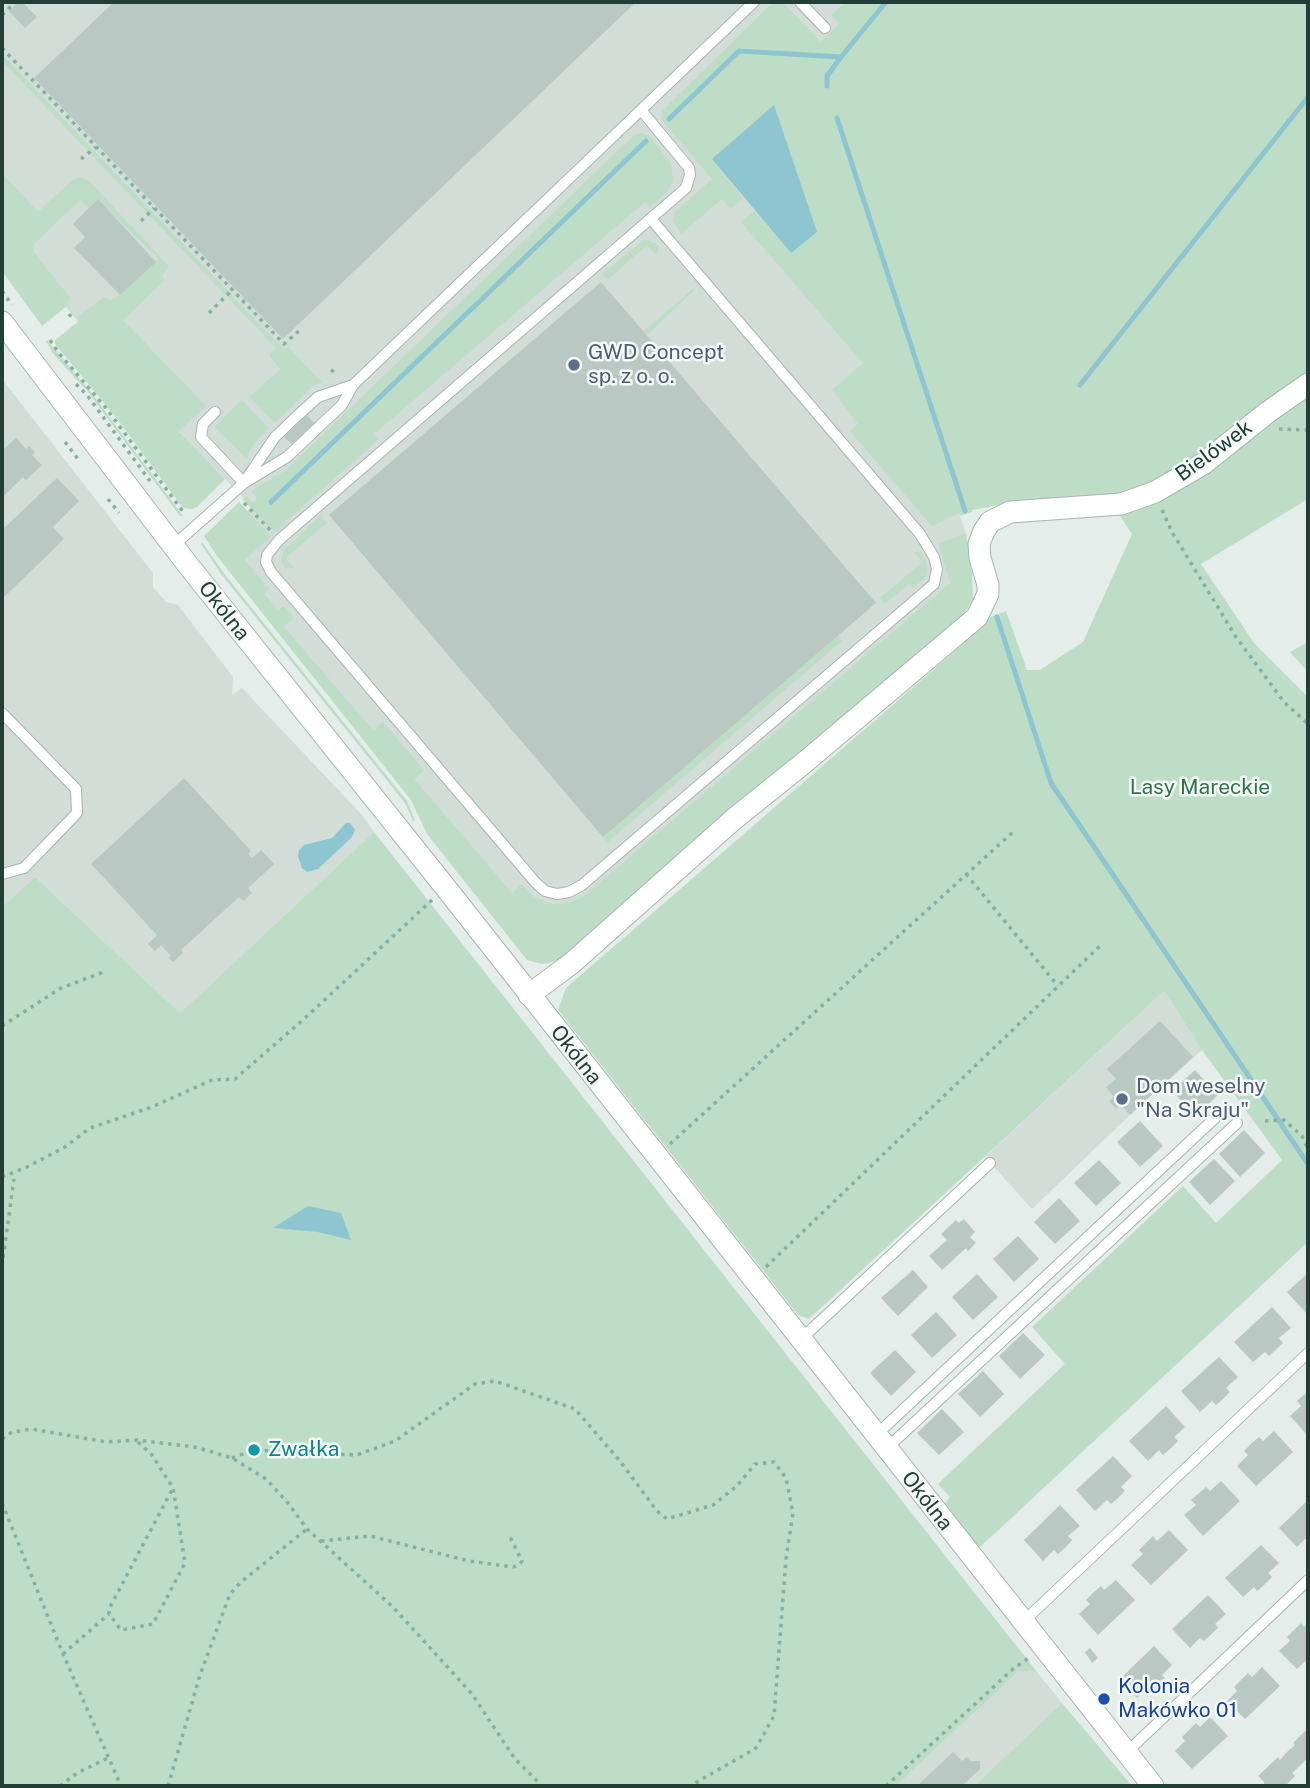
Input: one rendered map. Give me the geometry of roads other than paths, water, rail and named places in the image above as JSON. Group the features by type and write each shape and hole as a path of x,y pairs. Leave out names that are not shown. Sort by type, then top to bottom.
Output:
{"street":[{"name":"Okólna","path":"2,322 173,546 446,888 799,1340 1153,1786"},
{"name":"Bielówek","path":"529,995 572,963 734,819 977,617 986,603 988,585 979,544 990,522 1010,512 1121,504 1155,492 1203,464 1308,384"}],"lane":[{"path":"173,546 244,484 287,457 342,405 353,385 641,110 742,6 754,2"},
{"path":"800,2 825,28"},
{"path":"641,110 689,168 686,188 279,540 267,555 266,562 271,572 536,883 545,891 557,894 582,886 934,584 937,569 934,557 920,534 651,219"},
{"path":"244,484 275,436 297,416 318,397 353,385"},
{"path":"215,412 203,425 201,437 244,484"},
{"path":"2,713 76,789 77,813 23,868 2,874"},
{"path":"881,1443 1216,1118"},
{"path":"881,1443 1237,1123"},
{"path":"799,1340 990,1163"},
{"path":"1023,1622 1308,1353"},
{"path":"1126,1753 1308,1580"}],"water":[{"path":"774,105 817,232 791,253 712,159"},
{"path":"346,823 350,823 355,830 352,837 318,869 307,872 302,868 299,850 304,845 332,838"},
{"path":"308,1206 341,1213 351,1240 318,1232 273,1228"}],"waterway":[{"path":"669,119 739,51 841,57 886,2"},
{"path":"827,86 827,76 841,57"},
{"path":"1080,385 1308,97"},
{"path":"837,118 965,511"},
{"path":"271,502 646,141"},
{"path":"997,617 1051,783 1308,1164"}],"place":[{"name":"GWD Concept sp. z o. o.","path":"574,365"},
{"name":"Dom weselny \"Na Skraju\"","path":"1122,1099"},
{"name":"Zwałka","path":"254,1450"},
{"name":"Kolonia Makówko 01","path":"1104,1699"}],"park label":[{"name":"Lasy Mareckie","path":"1200,788"}]}
